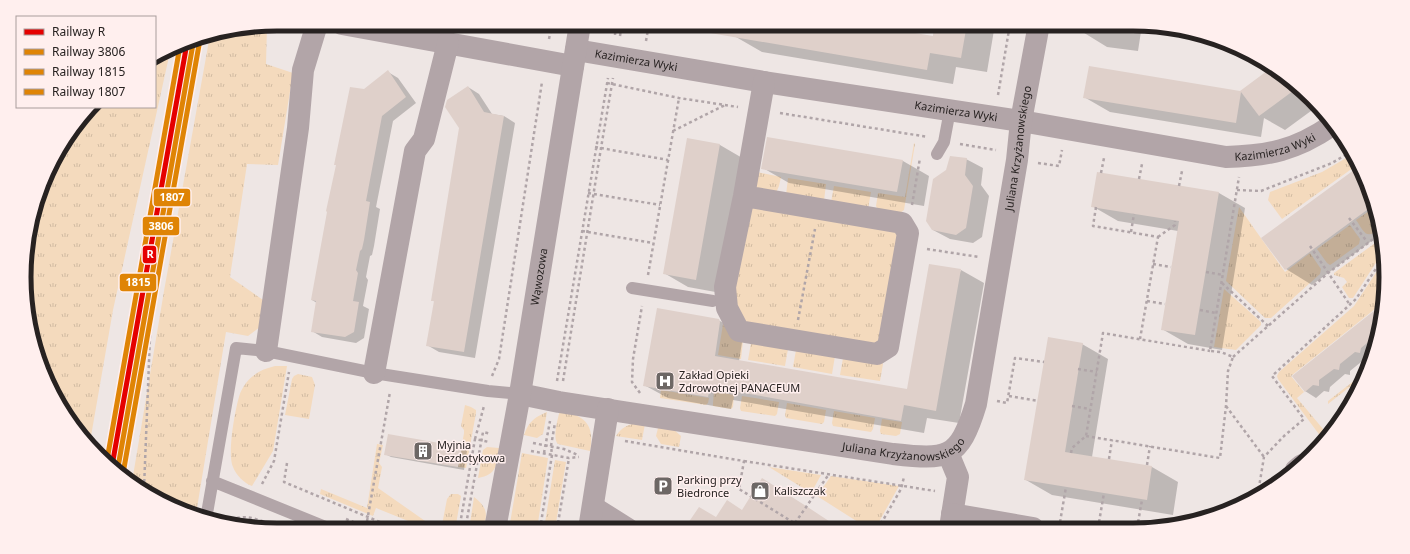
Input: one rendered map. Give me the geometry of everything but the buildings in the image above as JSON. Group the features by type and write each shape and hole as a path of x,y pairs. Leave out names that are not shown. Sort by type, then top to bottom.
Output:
{"street":[{"path":"266,351 298,128 303,70 315,31"},
{"name":"Kazimierza Wyki","path":"381,31 546,61 614,56 764,82 1021,121 1226,157 1242,157 1276,152 1299,145 1329,128"},
{"name":"Wąwozowa","path":"496,523 520,394 579,31"},
{"name":"Juliana Krzyżanowskiego","path":"520,394 564,389 608,409 908,456 934,457 948,453 959,444 965,434 970,423 977,398 1017,160 1021,121 1038,31"},
{"path":"382,380 415,151 424,139 448,43"},
{"path":"744,196 902,223 907,239 888,347 877,354 739,331 727,308 725,287 744,196 764,82"},
{"path":"590,523 608,409"},
{"path":"948,453 958,477 951,521 974,523"},
{"path":"593,507 618,523"}],"lane":[{"path":"937,154 944,142 950,110"},
{"path":"632,288 713,301"},
{"path":"207,513 236,348 266,351 326,363 382,380 520,394"},
{"path":"324,376 326,363"},
{"path":"212,481 316,523"}],"path":[{"path":"475,439 493,372 499,359 551,31"},
{"path":"541,523 552,455 551,446 564,389 593,194 612,85 616,31"},
{"path":"564,389 557,381 595,147 607,84 620,31"},
{"path":"607,84 679,98 924,136 944,142 1001,151 1000,158 1059,166 1066,129"},
{"path":"638,396 644,397 632,382 633,359 679,98"},
{"path":"673,131 726,105"},
{"path":"922,144 924,136"},
{"path":"595,147 668,160"},
{"path":"921,151 907,239 984,258"},
{"path":"1237,190 1261,191 1332,163 1346,154"},
{"path":"1210,351 1242,157"},
{"path":"1101,173 1104,158"},
{"path":"1139,179 1142,164"},
{"path":"1180,186 1183,170"},
{"path":"588,193 660,205"},
{"path":"795,340 818,208"},
{"path":"1096,208 1092,226 1158,237"},
{"path":"1131,232 1134,214"},
{"path":"1349,218 1368,243"},
{"path":"1140,339 1158,237 1175,225 1176,221"},
{"path":"582,231 654,243"},
{"path":"1086,436 1220,458 1226,406 1228,371 1233,357 1328,273 1376,237"},
{"path":"1310,246 1350,305"},
{"path":"1153,264 1171,267"},
{"path":"1258,489 1264,457 1284,436 1304,419 1272,376 1356,299 1378,265"},
{"path":"1206,272 1223,275"},
{"path":"1222,283 1268,326"},
{"path":"1147,301 1165,304"},
{"path":"1200,310 1216,313"},
{"path":"144,484 150,337 152,322 150,315"},
{"path":"1071,453 1072,448 1086,436 1103,333 1221,352 1233,357"},
{"path":"977,398 1007,403 1015,358 1044,362"},
{"path":"268,487 262,484 274,461 290,369"},
{"path":"1078,369 1097,372"},
{"path":"367,523 382,380"},
{"path":"1009,396 1038,401"},
{"path":"476,405 483,408"},
{"path":"1072,406 1090,409"},
{"path":"1226,406 1264,457"},
{"path":"1109,459 1112,440"},
{"path":"1147,465 1150,446"},
{"path":"881,523 902,485 908,456"},
{"path":"558,523 569,458"},
{"path":"744,461 939,491"},
{"path":"288,463 284,482 382,523"},
{"path":"750,496 795,523 829,474"},
{"path":"1060,523 1066,487"},
{"path":"1099,523 1104,493"},
{"path":"1138,523 1142,500"},
{"path":"233,519 247,516 263,522"},
{"path":"346,518 357,523"}],"green space":[{"path":"267,32 266,64 293,73 278,165 247,164 230,277 263,300 260,327 248,336 226,332 197,509 168,498 133,477 164,291 209,40 245,33"},
{"path":"169,56 113,310 91,438 72,414 56,386 39,341 33,309 31,277 33,245 39,213 56,168 72,140 98,108 156,108 156,63"},
{"path":"914,143 904,210 899,214 879,212 876,206 878,193 905,197"},
{"path":"1348,157 1354,167 1282,219 1268,200 1270,192 1322,172"},
{"path":"757,172 781,177 776,193 753,189"},
{"path":"788,178 826,184 824,201 786,195"},
{"path":"834,186 871,192 868,209 831,202"},
{"path":"748,203 900,233 881,342 874,347 742,324 730,296"},
{"path":"1239,207 1285,272 1310,253 1321,269 1320,274 1271,318 1265,318 1226,281"},
{"path":"1370,210 1375,233 1371,234 1365,233 1356,220"},
{"path":"1350,225 1360,239 1359,244 1330,265 1317,249"},
{"path":"1376,242 1378,260 1353,298 1349,298 1342,287 1347,282 1344,278 1334,275 1334,273"},
{"path":"1378,269 1377,307 1291,376 1304,392 1297,398 1323,429 1320,436 1277,376 1279,372 1354,306"},
{"path":"1224,289 1261,322 1261,325 1236,350 1214,347"},
{"path":"724,318 743,341 741,359 718,355"},
{"path":"751,343 788,349 785,366 748,360"},
{"path":"796,350 835,356 832,374 793,367"},
{"path":"843,358 882,362 883,364 880,381 840,375"},
{"path":"275,366 287,366 273,451 252,486 243,481 234,470 231,461 232,432 240,393 246,383 259,372"},
{"path":"298,374 312,377 315,385 309,419 285,415 292,379"},
{"path":"1357,378 1355,382 1328,404 1328,401"},
{"path":"661,390 709,398 708,403 706,405 660,398"},
{"path":"714,391 734,395 733,407 731,409 713,406"},
{"path":"742,396 779,402 777,414 775,416 741,411"},
{"path":"787,403 826,410 824,422 822,424 786,418"},
{"path":"465,405 476,410 466,468 458,467 464,433 461,426"},
{"path":"560,410 582,418 586,423 591,434 590,451 558,444 555,433"},
{"path":"834,411 875,418 873,429 871,432 833,426"},
{"path":"547,412 543,434 537,438 524,435 532,421 538,416"},
{"path":"882,419 902,422 900,434 896,436 881,434"},
{"path":"637,423 645,424 642,440 616,436 620,430"},
{"path":"658,428 672,428 681,436 679,447 661,444 656,436"},
{"path":"377,444 383,445 379,463 382,467 378,488 428,523 413,523 376,508 373,516 320,494 321,489 367,508"},
{"path":"487,447 499,448 498,459 495,468 489,474 478,478 483,450"},
{"path":"522,453 548,458 538,523 510,523"},
{"path":"555,460 566,462 556,523 545,523"},
{"path":"769,467 821,475 811,493"},
{"path":"831,476 899,486 878,523 860,523 817,496"},
{"path":"451,494 458,494 461,496 456,523 442,523 447,499"},
{"path":"474,497 482,504 486,519 485,523 470,523"}],"rail line":[{"name":"1807","path":"124,468 199,45"},
{"name":"3806","path":"118,465 193,46"},
{"name":"R","path":"113,460 186,49"},
{"name":"1815","path":"108,455 179,52"}],"place":[{"name":"Zakład Opieki Zdrowotnej PANACEUM","path":"665,381"},
{"name":"Myjnia bezdotykowa","path":"423,451"},
{"name":"Parking przy Biedronce","path":"663,486"},
{"name":"Kaliszczak","path":"760,491"}]}
